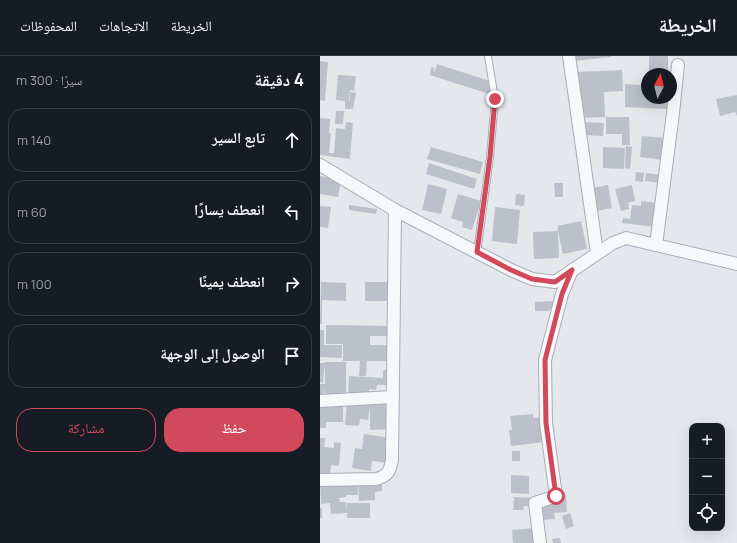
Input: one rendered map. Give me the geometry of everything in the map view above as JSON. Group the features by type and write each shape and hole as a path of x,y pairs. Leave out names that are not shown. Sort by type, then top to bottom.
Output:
{"street":[{"path":"569,56 597,253"},
{"path":"656,246 674,113 678,65"},
{"path":"320,165 395,210 511,270 532,279 555,282 613,243 626,238 737,264"},
{"path":"320,480 376,479 384,477 390,472 392,460 395,210"},
{"path":"540,543 535,503 556,496 546,423 545,360 562,294 572,270"},
{"path":"320,401 393,397"}],"lane":[{"path":"477,252 490,157 495,99 488,56"}],"building":[{"path":"573,56 611,56 611,57 574,61"},
{"path":"649,56 668,56 668,68 649,68"},
{"path":"320,61 328,62 325,101 320,100"},
{"path":"437,64 493,82 489,94 430,75 431,67 434,68 434,74"},
{"path":"622,70 623,91 604,92 605,117 579,118 576,72"},
{"path":"338,75 356,76 354,91 350,90 349,100 350,101 350,92 356,93 353,109 345,109 345,101 336,100"},
{"path":"625,84 641,85 641,104 668,104 668,109 625,107"},
{"path":"737,95 737,116 735,112 720,116 716,99"},
{"path":"336,111 344,111 343,124 335,124"},
{"path":"606,117 629,117 630,145 622,145 622,134 606,134"},
{"path":"320,118 330,119 329,133 331,133 329,153 334,153 336,128 345,129 346,122 353,123 350,159 320,155"},
{"path":"584,122 604,123 603,136 583,135"},
{"path":"642,136 665,138 663,160 640,157"},
{"path":"626,146 632,147 630,169 625,168"},
{"path":"431,147 483,162 480,174 427,159"},
{"path":"603,147 625,148 624,169 603,168"},
{"path":"429,163 477,179 474,189 426,174"},
{"path":"636,172 644,173 643,182 635,181"},
{"path":"646,173 662,175 661,183 645,181"},
{"path":"320,176 341,180 338,197 320,194"},
{"path":"554,183 563,183 563,197 555,197"},
{"path":"428,184 447,189 441,214 422,210"},
{"path":"608,185 612,208 597,211 592,188"},
{"path":"632,185 635,201 623,204 628,203 629,209 621,211 615,189"},
{"path":"458,194 481,201 472,230 462,227 463,222 451,218"},
{"path":"516,194 525,195 524,206 515,205"},
{"path":"641,201 658,203 655,227 622,223 623,218 630,219 632,205 641,206"},
{"path":"349,205 377,209 376,214 349,210"},
{"path":"320,206 331,207 328,228 320,227"},
{"path":"495,207 520,210 517,244 492,241"},
{"path":"581,221 587,249 563,254 557,226"},
{"path":"558,231 559,258 534,259 533,232"},
{"path":"321,282 346,283 346,301 322,300 322,324 320,324"},
{"path":"365,282 389,282 389,301 365,301"},
{"path":"555,301 555,309 549,309 550,311 535,311 535,302"},
{"path":"326,325 391,326 391,336 370,336 370,345 392,345 392,361 367,361 366,376 359,376 360,361 343,361 343,344 326,344"},
{"path":"320,330 324,330 324,345 342,345 342,358 320,357"},
{"path":"325,362 346,362 346,396 325,396 325,387 324,395 320,395 320,384 325,384"},
{"path":"320,363 325,363 323,383 320,382"},
{"path":"383,370 390,370 389,385 377,385 376,390 369,389 369,398 348,397 349,376 383,378"},
{"path":"347,401 370,404 391,404 391,429 370,430 370,407 368,420 360,419 359,426 345,425"},
{"path":"320,405 343,405 343,422 326,422 326,428 320,428"},
{"path":"533,414 533,418 542,417 545,442 511,446 509,430 512,430 510,416"},
{"path":"364,434 391,438 387,463 372,461 371,471 352,468 355,448 362,449"},
{"path":"320,438 325,438 324,447 334,448 334,442 341,443 339,466 331,465 330,475 320,475"},
{"path":"512,451 520,451 520,461 512,461"},
{"path":"511,475 529,476 529,494 511,493"},
{"path":"357,478 358,495 346,495 346,497 339,498 340,502 346,502 347,513 331,514 330,503 321,504 320,480"},
{"path":"382,479 382,491 375,492 375,500 359,501 358,480"},
{"path":"566,495 567,512 554,513 555,519 543,520 541,497"},
{"path":"514,497 533,498 533,506 524,506 523,510 513,510"},
{"path":"347,503 370,503 370,518 347,518"},
{"path":"320,508 322,508 322,518 320,518"},
{"path":"570,513 574,526 566,529 562,516"},
{"path":"535,528 536,543 513,543 512,530"},
{"path":"560,538 561,543 553,543 552,539"}],"route":[{"path":"495,99 490,157 477,252 532,279 555,282 572,270 562,294 545,360 546,423 556,496"}]}
